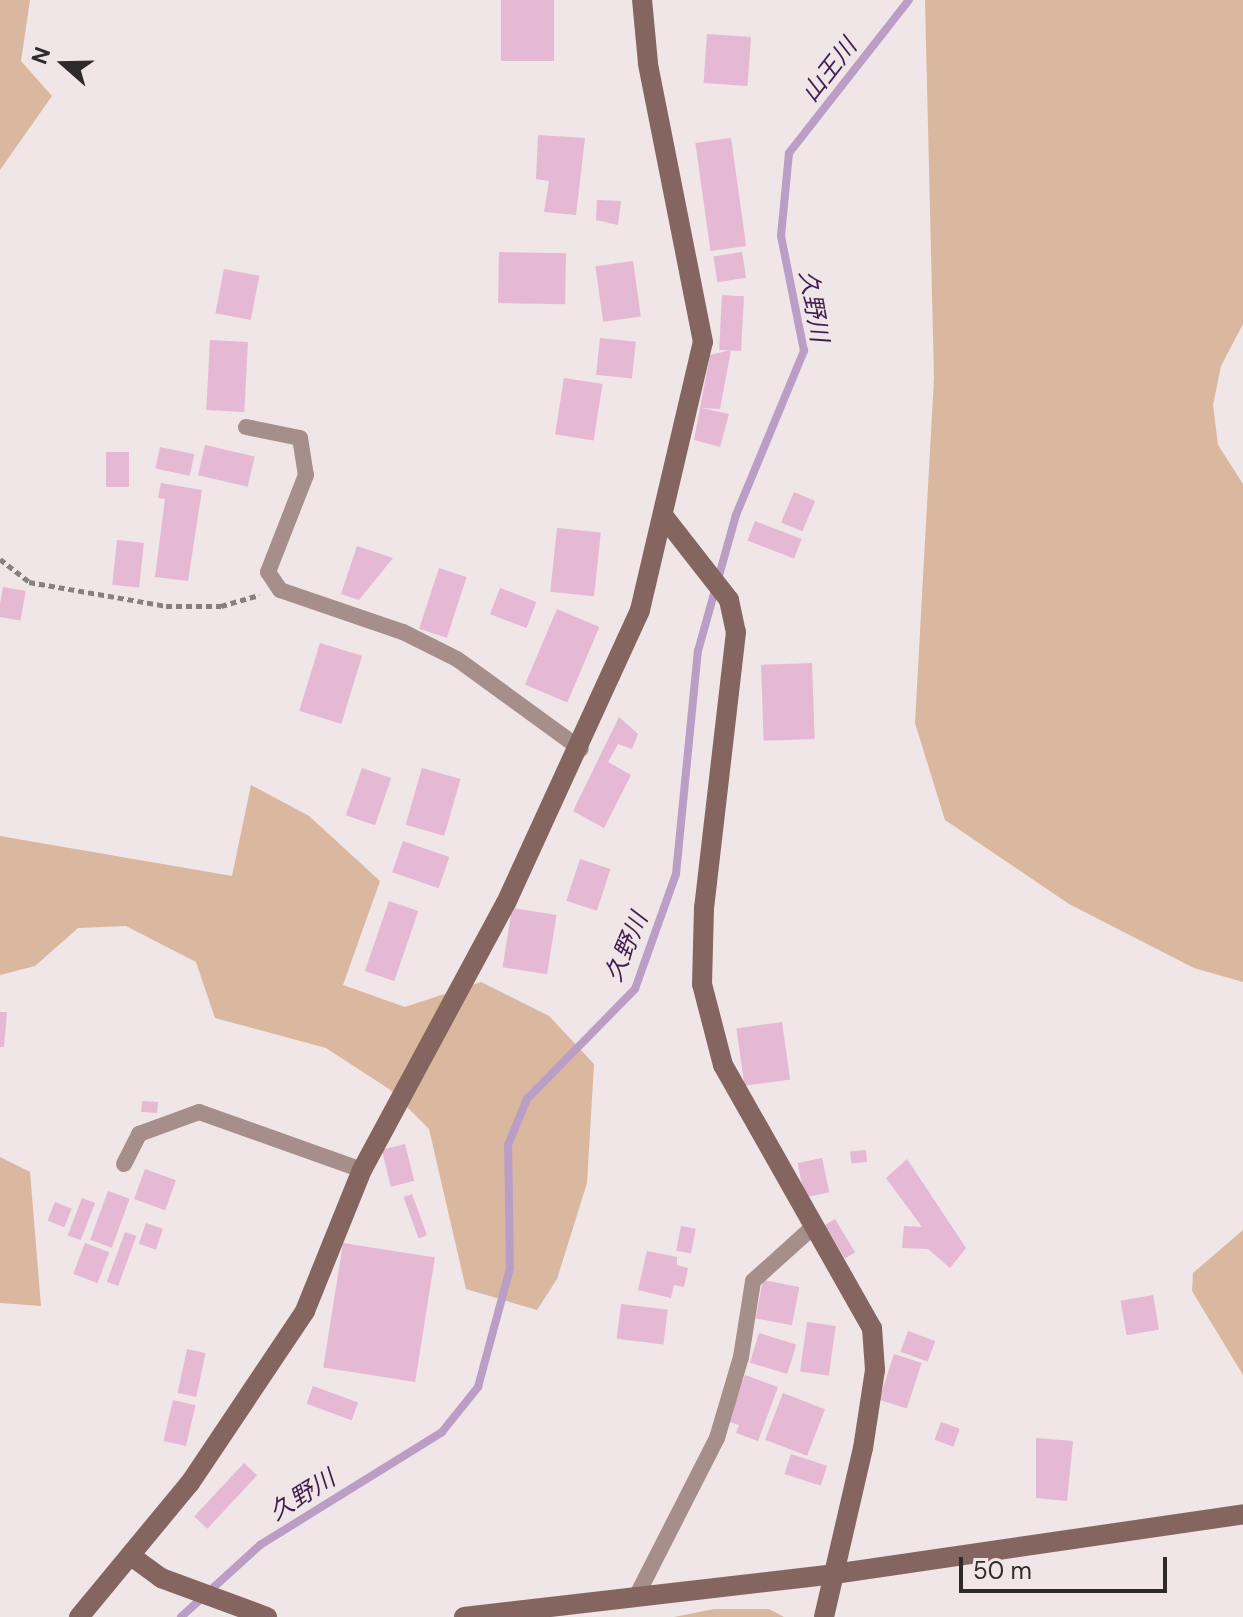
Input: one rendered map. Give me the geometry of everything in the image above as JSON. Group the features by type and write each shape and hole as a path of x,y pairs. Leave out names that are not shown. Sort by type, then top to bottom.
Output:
{"street":[{"path":"79,1617 131,1556 252,1398 305,1311 362,1170 506,903 581,749 640,610 665,518 703,342 648,63 642,0"},
{"path":"665,518 729,600 736,632 704,908 702,984 723,1065 872,1328 875,1370 824,1617"},
{"path":"464,1617 834,1574 1243,1514"},
{"path":"131,1556 161,1578 258,1614"}],"lane":[{"path":"246,427 300,438 306,475 268,572 280,590 403,632 457,659 581,749"},
{"path":"124,1164 139,1134 199,1112 362,1170"},
{"path":"636,1597 717,1438 741,1357 753,1281 813,1227"}],"path":[{"path":"0,559 29,582 166,606 221,606 280,590"}],"shaded area":[{"path":"0,0 30,0 21,61 52,96 0,170"},
{"path":"925,0 1243,0 1243,324 1221,366 1213,405 1218,445 1243,484 1243,982 1194,968 1069,904 945,820 915,723 934,378"},
{"path":"251,785 309,816 380,881 343,985 405,1007 481,982 549,1016 594,1064 587,1183 557,1279 537,1310 466,1289 429,1129 389,1089 326,1048 215,1018 196,962 126,926 78,928 35,966 0,975 0,836 232,876"},
{"path":"0,1157 30,1172 41,1306 0,1303"},
{"path":"1243,1230 1243,1375 1192,1291 1193,1273"},
{"path":"714,1609 769,1609 784,1617 674,1617"}],"building":[{"path":"501,0 554,0 554,61 501,61"},
{"path":"707,34 751,37 747,86 704,83"},
{"path":"538,135 585,138 576,215 544,212 549,181 536,179"},
{"path":"731,138 746,246 711,251 695,143"},
{"path":"597,200 621,201 618,225 596,220"},
{"path":"499,252 566,253 565,304 498,303"},
{"path":"742,252 746,278 717,282 713,257"},
{"path":"633,261 641,316 603,322 595,266"},
{"path":"224,269 259,276 251,320 215,313"},
{"path":"722,295 744,296 741,351 719,350"},
{"path":"600,338 636,342 632,379 596,375"},
{"path":"210,340 248,342 244,412 206,410"},
{"path":"731,350 720,409 702,408 729,414 720,447 694,440 710,355"},
{"path":"564,378 603,384 594,440 555,434"},
{"path":"205,445 255,456 248,487 198,475"},
{"path":"160,447 194,454 190,476 155,469"},
{"path":"106,452 129,452 129,487 106,487"},
{"path":"161,483 202,490 188,581 155,577 165,499 158,498"},
{"path":"794,492 815,501 802,531 781,522"},
{"path":"755,521 802,539 794,559 747,541"},
{"path":"557,528 601,533 594,596 550,592"},
{"path":"117,540 144,543 139,588 112,585"},
{"path":"357,546 393,558 359,600 341,594"},
{"path":"439,568 467,577 447,638 419,629"},
{"path":"3,587 26,591 20,621 0,617"},
{"path":"500,588 536,602 526,628 490,614"},
{"path":"557,609 599,627 567,702 525,684"},
{"path":"320,643 362,656 341,724 299,711"},
{"path":"812,663 815,739 764,741 761,665"},
{"path":"619,717 638,734 632,749 618,744 608,762 631,775 604,828 573,811"},
{"path":"362,768 391,778 375,825 346,815"},
{"path":"422,768 460,779 444,836 406,825"},
{"path":"403,841 449,857 439,888 392,872"},
{"path":"580,859 610,869 597,911 566,901"},
{"path":"389,901 418,911 394,981 365,971"},
{"path":"512,908 556,915 547,974 503,967"},
{"path":"0,1012 7,1012 4,1047 0,1047"},
{"path":"782,1022 790,1079 745,1086 736,1028"},
{"path":"142,1101 158,1102 157,1113 141,1112"},
{"path":"405,1144 414,1181 391,1187 382,1150"},
{"path":"866,1150 867,1162 851,1163 850,1151"},
{"path":"822,1158 829,1192 805,1197 798,1163"},
{"path":"907,1159 966,1248 950,1268 928,1249 902,1248 904,1226 922,1227 886,1178"},
{"path":"145,1169 176,1180 165,1210 134,1199"},
{"path":"108,1191 130,1199 112,1248 90,1240"},
{"path":"412,1194 427,1235 419,1238 404,1197"},
{"path":"82,1198 95,1203 81,1240 68,1235"},
{"path":"55,1202 72,1209 64,1227 48,1221"},
{"path":"835,1219 855,1252 845,1259 825,1225"},
{"path":"146,1223 163,1229 156,1250 139,1244"},
{"path":"681,1226 696,1229 691,1253 676,1251"},
{"path":"125,1232 136,1236 118,1286 107,1282"},
{"path":"85,1243 109,1252 97,1283 73,1274"},
{"path":"343,1243 435,1258 415,1382 323,1367"},
{"path":"647,1251 677,1257 677,1265 688,1268 684,1287 674,1285 671,1298 638,1290"},
{"path":"763,1280 799,1287 792,1325 756,1318"},
{"path":"1153,1295 1159,1329 1127,1335 1121,1301"},
{"path":"621,1304 668,1310 663,1344 617,1339"},
{"path":"807,1322 836,1326 829,1376 800,1372"},
{"path":"908,1331 935,1341 928,1362 900,1352"},
{"path":"759,1333 796,1344 787,1374 750,1363"},
{"path":"187,1349 206,1353 196,1397 178,1393"},
{"path":"894,1354 922,1363 907,1409 879,1400"},
{"path":"745,1375 778,1387 758,1441 736,1433 739,1425 727,1421"},
{"path":"313,1386 358,1402 352,1420 307,1404"},
{"path":"783,1393 825,1409 807,1456 765,1440"},
{"path":"173,1400 195,1405 186,1446 164,1441"},
{"path":"941,1422 960,1429 953,1447 935,1440"},
{"path":"1036,1438 1073,1441 1067,1501 1036,1498"},
{"path":"791,1454 827,1466 821,1486 785,1474"},
{"path":"244,1463 257,1475 207,1529 194,1516"}],"waterway":[{"name":"久野川","path":"181,1617 260,1545 442,1432 478,1387 510,1268 508,1145 527,1099 635,989 676,874 698,651 736,515 804,351 781,236 789,153 909,0"}],"water label":[{"name":"山王川","path":"829,70"}]}
